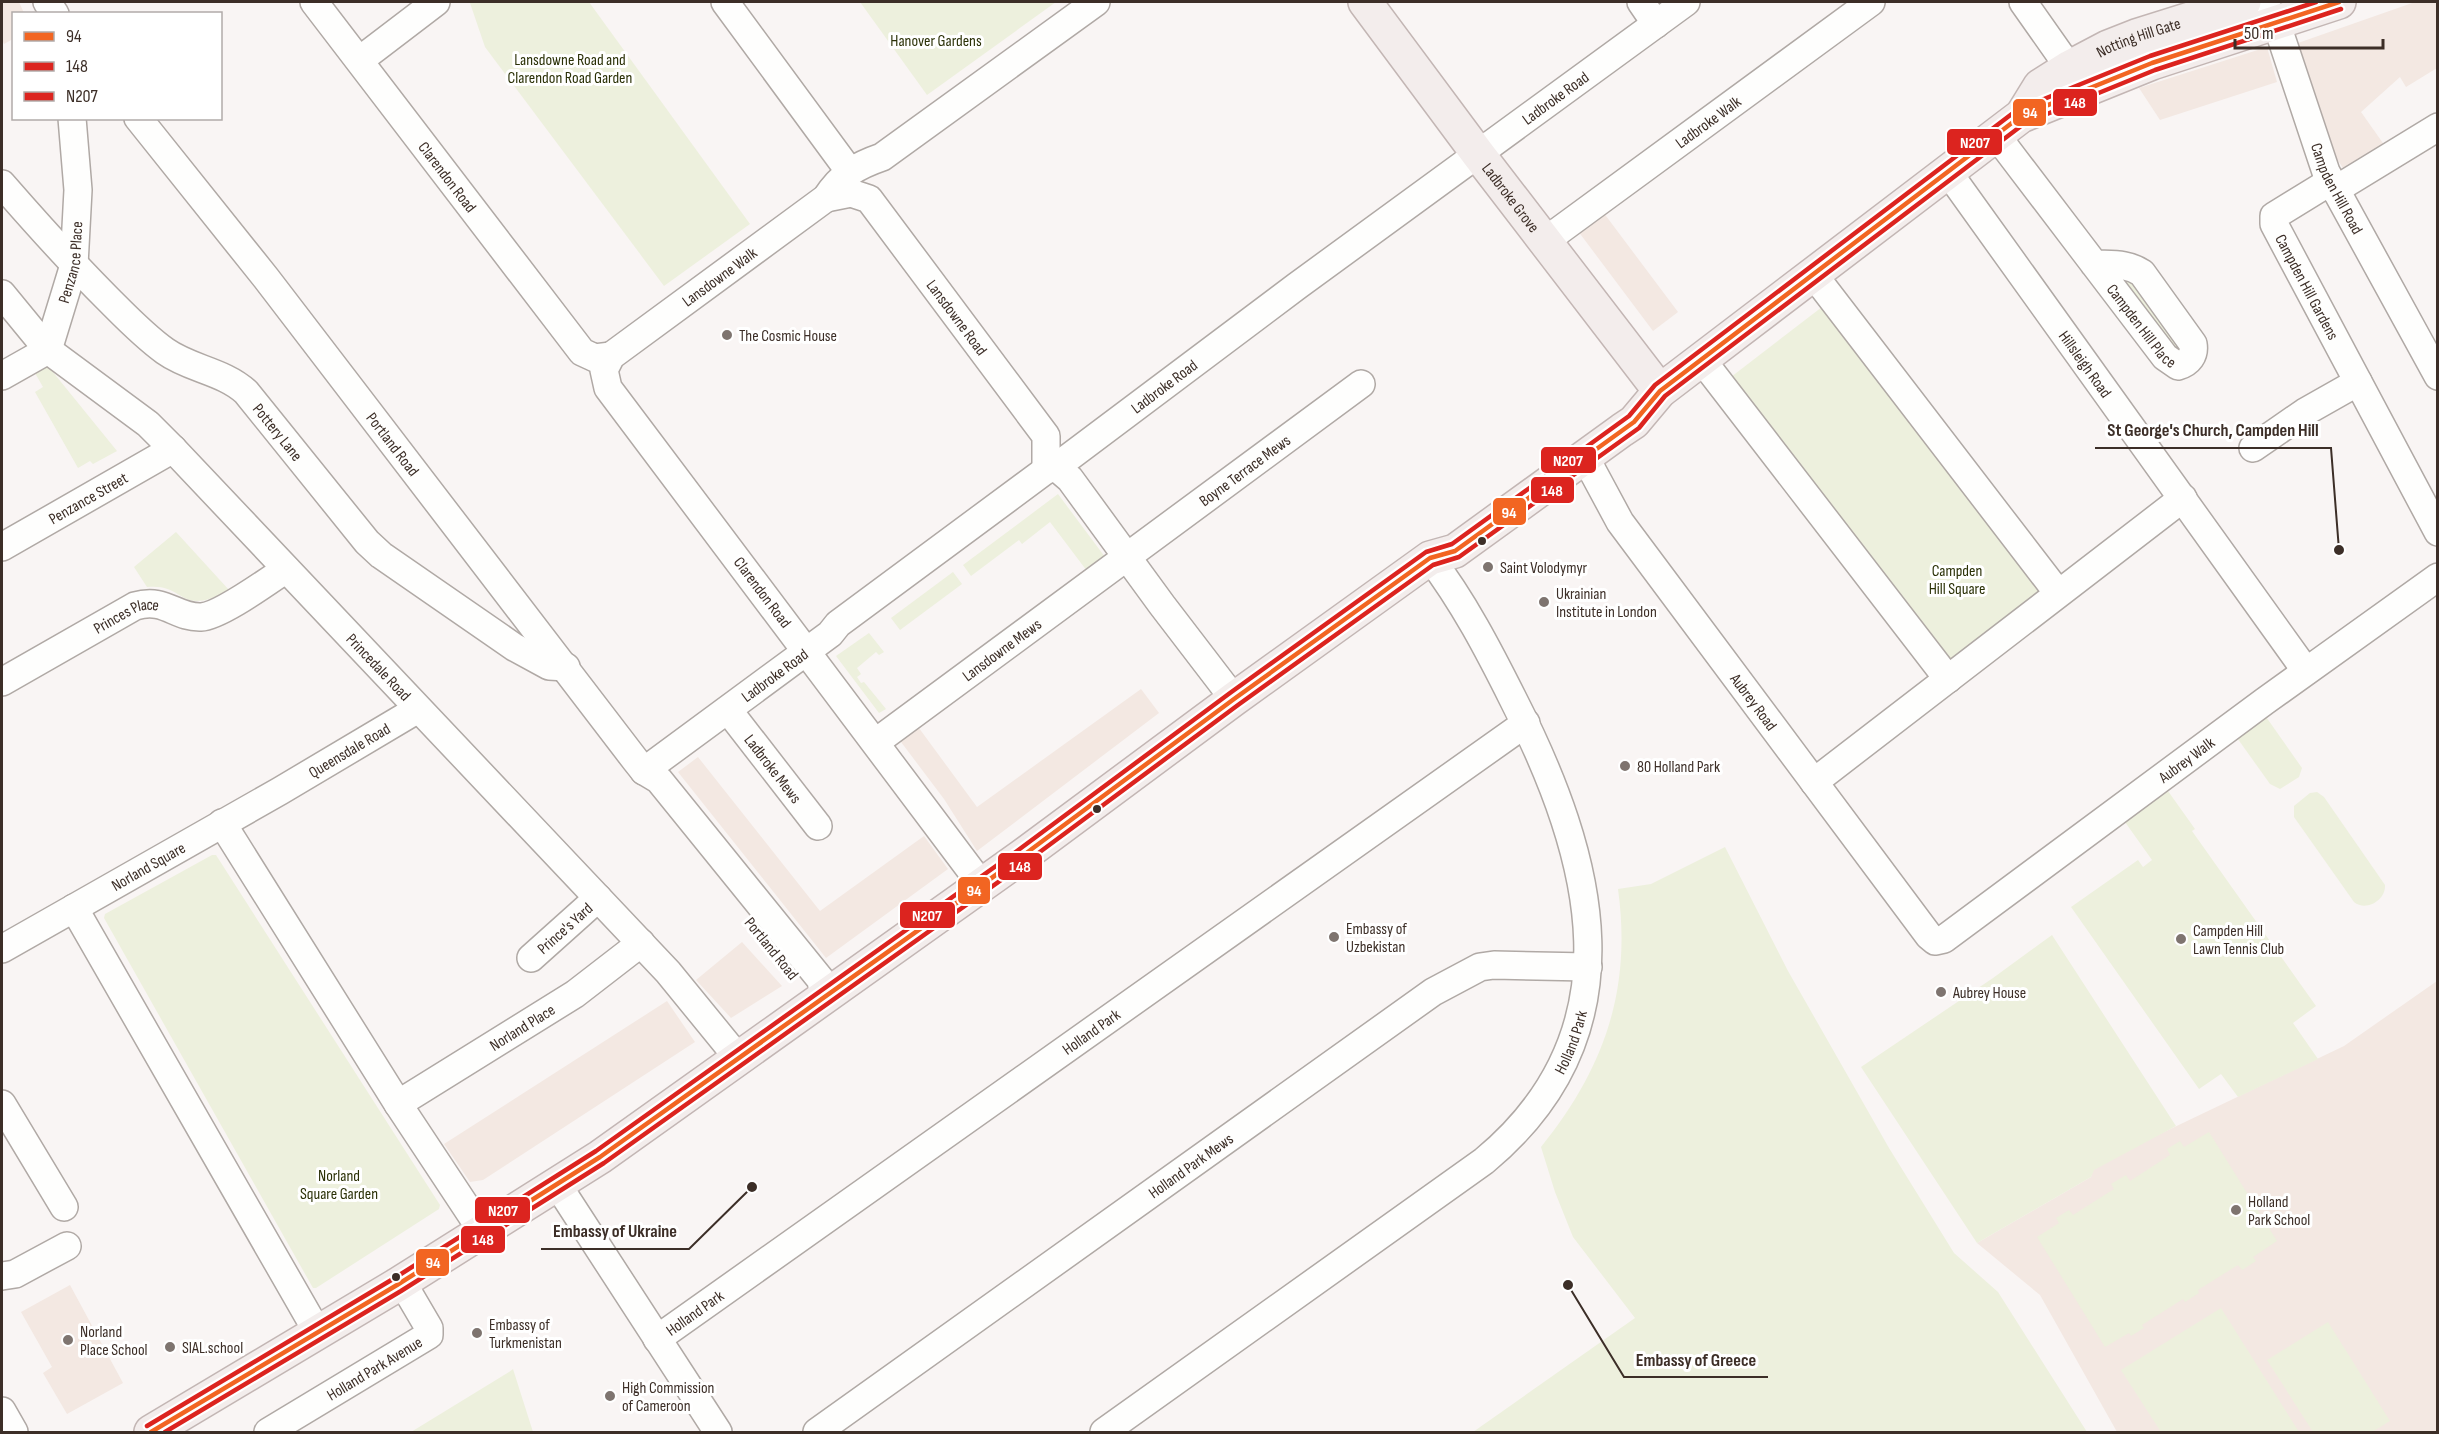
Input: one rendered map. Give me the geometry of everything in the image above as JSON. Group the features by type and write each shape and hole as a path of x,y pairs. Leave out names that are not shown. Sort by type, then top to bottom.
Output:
{"main road":[{"name":"Ladbroke Grove","path":"1365,2 1478,154 1660,391"},
{"name":"Notting Hill Gate","path":"2077,78 2108,47 2244,2"},
{"name":"Notting Hill Gate","path":"2077,78 2152,63 2339,2"},
{"path":"151,1432 482,1232 557,1184 739,1059 1431,558 1455,550 1634,422 1660,391 2008,126 2077,78"},
{"path":"1431,558 1445,534 1615,408 1660,391"}],"street":[{"name":"Clarendon Road","path":"314,2 582,352 595,358 611,356"},
{"path":"360,60 436,2"},
{"name":"Lansdowne Road","path":"725,2 1046,436"},
{"name":"Lansdowne Walk","path":"611,356 858,183 1096,2"},
{"path":"1641,2 1656,24"},
{"name":"Ladbroke Road","path":"644,771 830,634 838,624 1686,2"},
{"name":"Ladbroke Walk","path":"1545,242 1871,2"},
{"path":"2023,2 2077,78"},
{"name":"Campden Hill Road","path":"2249,2 2265,8 2274,16 2333,186 2438,376"},
{"name":"Penzance Place","path":"48,350 74,265 78,190 72,120"},
{"name":"Portland Road","path":"140,120 266,278 644,771 659,780 821,980 824,998"},
{"path":"2008,126 2094,264"},
{"path":"2333,186 2438,127"},
{"name":"Hillsleigh Road","path":"1948,172 2306,671"},
{"name":"Pottery Lane","path":"2,184 74,265 145,336 166,353 192,366 227,378 246,392 366,542 381,555 521,651 549,666 566,667"},
{"name":"Campden Hill Gardens","path":"2333,186 2281,210 2274,216 2274,224 2438,532"},
{"path":"1813,274 2058,593"},
{"name":"Princedale Road","path":"2,294 48,350 148,424 173,449 641,942 739,1059"},
{"path":"2,376 48,350"},
{"name":"Clarendon Road","path":"611,356 604,370 608,388 981,884"},
{"path":"1702,360 1948,679"},
{"path":"2253,448 2305,412 2358,382"},
{"name":"Boyne Terrace Mews","path":"1127,555 1361,384"},
{"path":"1046,436 1065,444 1083,446"},
{"path":"1046,436 1051,468 1070,478 1234,699"},
{"name":"Penzance Street","path":"2,547 173,449"},
{"name":"Aubrey Road","path":"1585,457 1620,522 1929,936 1935,940"},
{"path":"1814,782 2183,498"},
{"name":"Lansdowne Mews","path":"876,742 1127,555"},
{"name":"Holland Park","path":"1104,1432 1484,1161 1508,1141 1549,1091 1568,1056 1582,1006 1588,967 1588,939 1583,897 1568,829 1526,723 1484,644 1431,558"},
{"name":"Princes Place","path":"2,682 135,606 147,602 158,603 188,615 203,617 217,612 286,569"},
{"name":"Aubrey Walk","path":"1935,940 1944,939 2306,671 2438,577"},
{"name":"Queensdale Road","path":"280,791 418,709"},
{"name":"Ladbroke Mews","path":"728,710 818,826"},
{"name":"Holland Park","path":"657,1339 1526,723"},
{"name":"Norland Square","path":"10,945 280,791"},
{"path":"222,823 398,1104 482,1232"},
{"name":"Prince's Yard","path":"531,958 598,898"},
{"path":"74,908 318,1333"},
{"name":"Norland Place","path":"398,1104 574,993 641,942"},
{"name":"Holland Park Mews","path":"817,1432 1433,992 1473,971 1494,965 1588,967"},
{"path":"2,1104 64,1207"},
{"name":"Holland Park","path":"557,1184 718,1432"},
{"path":"2,1276 15,1274 67,1246"},
{"name":"Holland Park Avenue","path":"268,1432 429,1335 429,1328 402,1282"},
{"path":"2,1411 14,1432"}],"shaded area":[{"path":"2,2 19,2 24,12 12,12 12,40 4,44 2,40"},
{"path":"2415,2 2437,2 2437,68 2406,87 2400,77 2361,112 2385,146 2345,171 2331,150 2298,43"},
{"path":"2267,47 2277,82 2160,120 2139,88"},
{"path":"1603,212 1678,312 1653,331 1578,231"},
{"path":"1141,689 1159,713 977,851 944,799 898,738 916,724 977,807"},
{"path":"698,757 820,911 924,836 948,869 826,958 678,772"},
{"path":"742,942 782,986 731,1018 696,980"},
{"name":"Holland Park School","path":"2437,981 2437,1432 2117,1432 2040,1295 1977,1243 2091,1177 2093,1170 2139,1144 2344,1046"},
{"path":"667,1001 695,1042 483,1180 470,1182 444,1144"},
{"name":"Norland Place School","path":"70,1285 123,1383 67,1414 43,1373 52,1367 21,1312"}],"green space":[{"name":"Lansdowne Road and Clarendon Road Garden","path":"589,2 750,224 664,286 485,47 470,3"},
{"name":"Hanover Gardens","path":"860,2 1056,2 927,95"},
{"path":"2126,272 2183,347 2177,353 2118,278"},
{"name":"Campden Hill Square","path":"1822,307 2040,593 1948,664 1731,377"},
{"path":"48,366 117,451 93,464 90,461 78,468 35,392 43,387 35,373"},
{"path":"1058,494 1105,557 1087,571 1050,522 1022,544 1019,540 971,576 963,565"},
{"path":"176,532 229,590 200,601 184,598 160,587 147,587 134,567"},
{"path":"953,572 962,584 900,630 891,618"},
{"path":"869,633 884,652 879,655 876,652 857,668 861,674 857,677 861,683 864,682 886,709 879,713 836,656"},
{"path":"2264,714 2302,768 2299,777 2280,789 2270,784 2235,735"},
{"name":"Campden Hill Lawn Tennis Club","path":"2168,791 2195,829 2192,831 2316,1006 2293,1023 2318,1059 2238,1097 2221,1074 2199,1089 2071,907 2138,860 2143,867 2152,860 2125,822"},
{"path":"2317,792 2324,797 2385,885 2379,900 2374,903 2364,906 2354,902 2294,817 2294,806 2310,793"},
{"path":"1725,847 1788,971 1889,1148 1954,1253 1998,1292 2087,1432 1473,1432 1635,1318 1573,1237 1555,1192 1541,1147 1582,1088 1597,1058 1608,1027 1621,961 1618,889 1651,884"},
{"name":"Norland Square Garden","path":"212,855 216,855 440,1205 439,1209 316,1288 313,1288 104,918 105,914"},
{"path":"2052,935 2176,1126 2094,1170 2091,1177 1977,1243 1861,1067 1993,978"},
{"path":"2209,1132 2277,1241 2253,1257 2256,1261 2242,1270 2238,1265 2198,1290 2199,1293 2185,1302 2183,1299 2142,1325 2144,1328 2131,1336 2129,1333 2105,1347 2037,1237 2059,1223 2056,1218 2069,1210 2073,1215 2114,1189 2111,1184 2126,1175 2130,1181 2170,1155 2167,1149 2180,1141 2184,1147"},
{"path":"2221,1308 2299,1432 2161,1432 2121,1370"},
{"path":"2328,1322 2390,1421 2372,1432 2313,1432 2267,1360"},
{"path":"513,1369 533,1432 411,1432 509,1372"}],"transit line":[{"name":"N207","path":"147,1426 393,1279 596,1151 1017,851 1230,693 1426,552 1452,544 1629,416 1655,385 2017,110 2150,56 2316,2"},
{"name":"94","path":"151,1432 397,1285 600,1157 1021,857 1234,699 1430,558 1455,551 1634,422 1660,391 2021,116 2152,63 2339,2"},
{"name":"148","path":"165,1432 401,1291 604,1163 1025,863 1238,705 1433,565 1459,557 1639,428 1665,396 2025,123 2155,70 2341,9"}],"place":[{"name":"The Cosmic House","path":"727,335"},
{"name":"St George's Church, Campden Hill","path":"2339,550"},
{"name":"Saint Volodymyr","path":"1488,567"},
{"name":"Ukrainian Institute in London","path":"1544,602"},
{"name":"80 Holland Park","path":"1625,766"},
{"name":"Embassy of Uzbekistan","path":"1334,937"},
{"name":"Campden Hill Lawn Tennis Club","path":"2181,939"},
{"name":"Aubrey House","path":"1941,992"},
{"name":"Embassy of Ukraine","path":"752,1187"},
{"name":"Holland Park School","path":"2236,1210"},
{"name":"Embassy of Greece","path":"1568,1285"},
{"name":"Embassy of Turkmenistan","path":"477,1333"},
{"name":"Norland Place School","path":"68,1340"},
{"name":"SIAL.school","path":"170,1347"},
{"name":"High Commission of Cameroon","path":"610,1396"}]}
